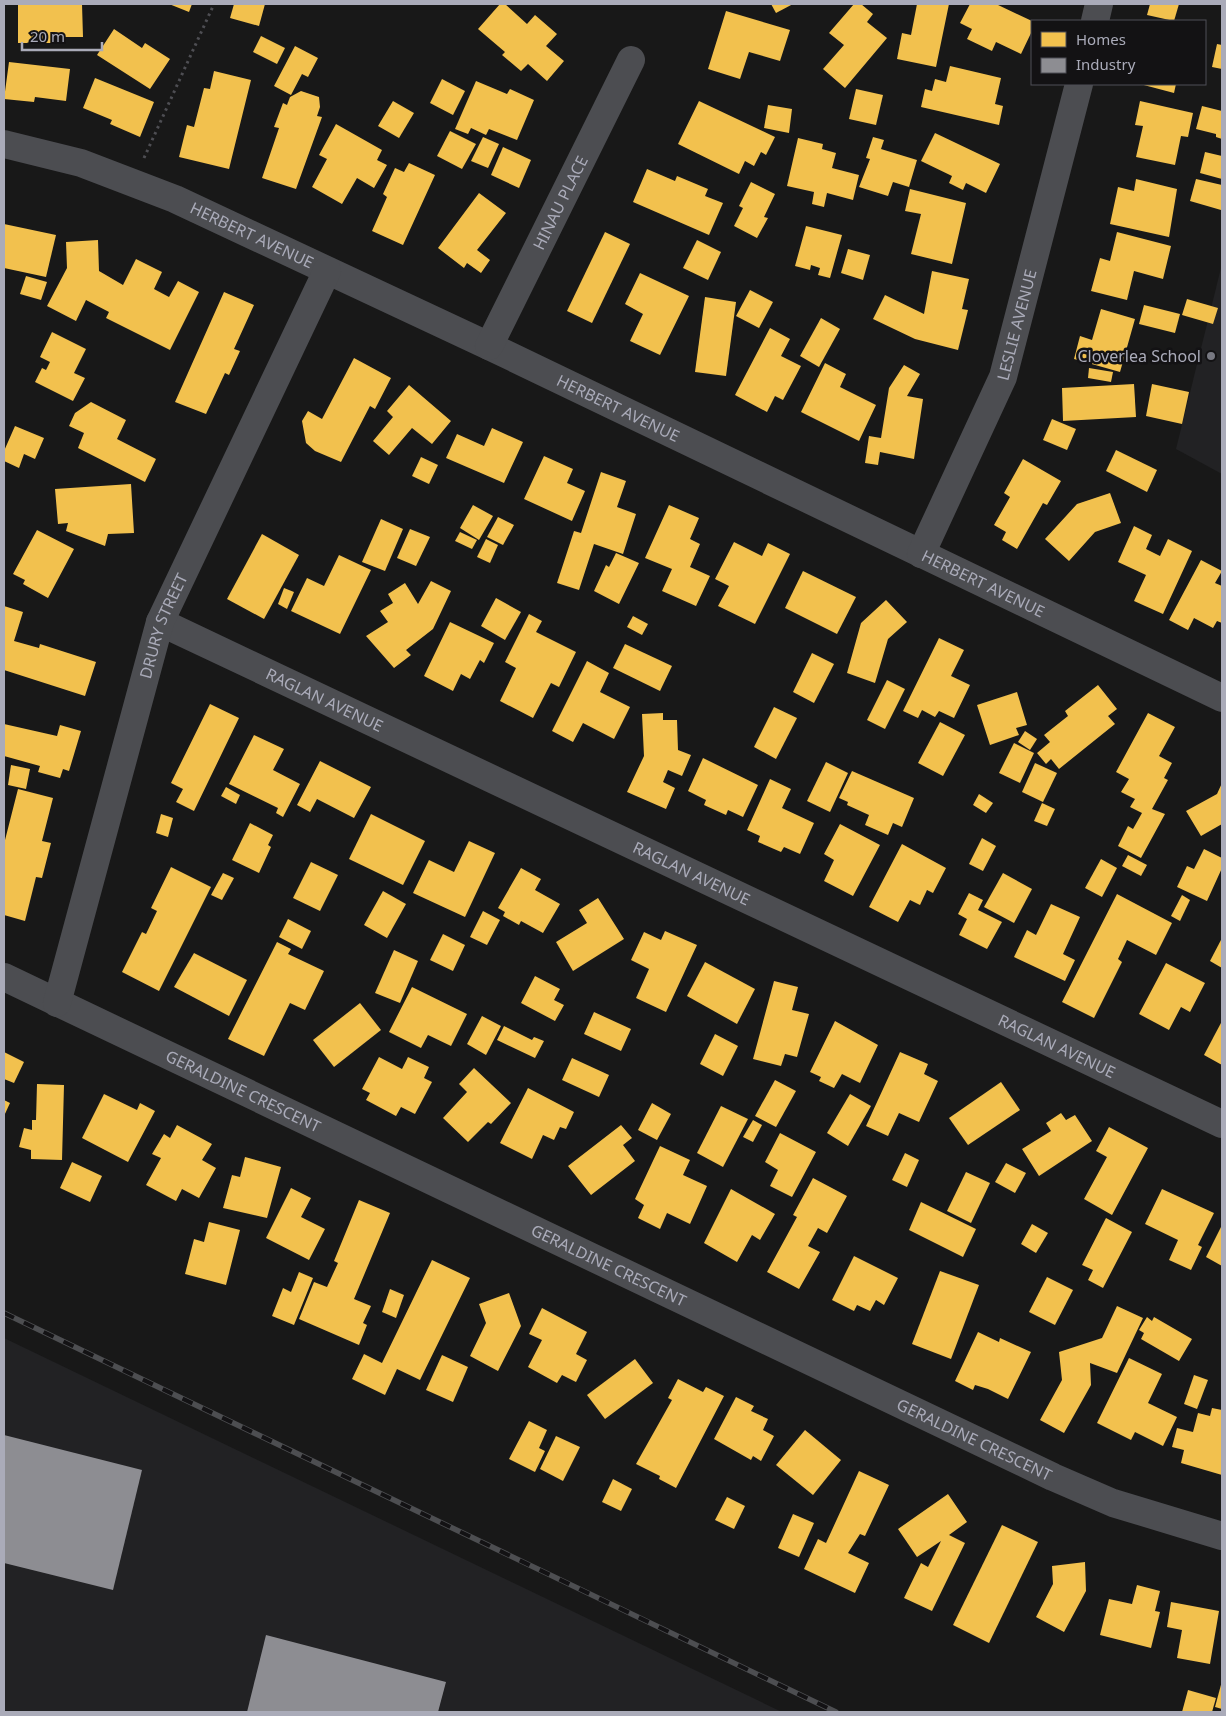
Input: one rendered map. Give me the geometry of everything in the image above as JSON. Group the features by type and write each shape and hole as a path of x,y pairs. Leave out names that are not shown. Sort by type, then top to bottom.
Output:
{"street":[{"path":"1095,20 1100,4"},
{"name":"HINAU PLACE","path":"489,346 631,60"},
{"name":"LESLIE AVENUE","path":"921,554 1003,377 1079,85"},
{"name":"HERBERT AVENUE","path":"4,144 81,164 175,199 489,346 1222,698"},
{"name":"DRURY STREET","path":"57,1003 160,622 328,271"},
{"name":"RAGLAN AVENUE","path":"160,622 1222,1124"},
{"name":"GERALDINE CRESCENT","path":"4,976 57,1003 1053,1477 1113,1503 1222,1536"}],"path":[{"path":"133,183 214,4"}],"shaded area":[{"name":"Cloverlea School","path":"1222,264 1222,474 1176,449"},
{"path":"4,1338 782,1712 4,1712"}],"building: Homes":[{"path":"82,4 83,37 54,37 54,43 18,43 18,5"},
{"path":"169,4 192,4 189,12"},
{"path":"234,4 265,4 259,26 230,18"},
{"path":"500,4 505,4 527,24 535,15 557,34 546,46 564,61 547,81 528,64 521,71 502,55 505,52 478,29"},
{"path":"771,4 793,4 776,13"},
{"path":"854,4 861,4 873,14 867,22 887,38 845,88 823,69 844,45 829,33"},
{"path":"917,4 949,4 936,67 897,59 902,33 911,35"},
{"path":"970,4 996,4 1031,21 1031,33 1021,54 996,42 992,51 967,39 972,29 960,23"},
{"path":"1150,4 1179,4 1174,20 1147,15"},
{"path":"726,11 790,30 780,61 749,52 740,79 708,69"},
{"path":"114,29 142,48 145,43 170,59 150,89 97,55"},
{"path":"261,36 285,48 277,64 253,52"},
{"path":"1217,44 1222,45 1222,69 1212,67"},
{"path":"295,46 318,58 308,77 302,74 291,95 274,86"},
{"path":"9,62 70,69 66,101 35,97 34,102 4,99"},
{"path":"950,66 1001,78 995,104 1003,106 999,125 921,107 925,89 932,91 935,79 946,82"},
{"path":"214,71 251,80 229,169 179,157 187,125 194,127 204,88 210,89"},
{"path":"95,78 154,102 140,137 110,124 112,120 83,108"},
{"path":"442,79 465,91 453,115 430,103"},
{"path":"476,81 507,94 510,89 534,100 517,140 489,129 486,135 471,128 468,134 455,129"},
{"path":"1144,85 1176,85 1174,93"},
{"path":"856,89 883,95 876,125 849,119"},
{"path":"301,91 319,97 320,107 317,116 322,117 296,189 262,178 279,128 274,127 283,103 287,105 290,97"},
{"path":"393,101 414,113 399,138 378,126"},
{"path":"699,101 775,137 766,155 761,152 754,166 745,161 739,174 678,144"},
{"path":"1140,101 1193,113 1188,137 1181,136 1175,165 1136,157 1143,126 1135,125"},
{"path":"768,105 792,109 789,133 764,128"},
{"path":"1202,106 1222,111 1222,139 1216,137 1216,134 1196,129"},
{"path":"336,124 382,150 377,160 387,165 374,188 357,178 342,204 312,187 327,159 319,155"},
{"path":"450,131 476,144 462,169 437,156"},
{"path":"935,133 1000,164 986,193 966,183 963,190 949,183 952,176 921,161"},
{"path":"483,137 499,144 488,168 471,161"},
{"path":"873,137 884,140 881,149 917,160 909,187 893,182 888,196 859,187 870,159 866,158"},
{"path":"798,138 823,144 822,149 836,153 832,168 859,175 853,200 827,193 824,207 812,204 814,192 787,186"},
{"path":"503,147 531,160 519,188 491,175"},
{"path":"1205,152 1222,156 1222,179 1200,173"},
{"path":"409,163 435,175 403,245 372,231 387,197 383,194 395,168 404,172"},
{"path":"647,169 675,181 677,176 708,189 705,196 723,203 709,235 633,202"},
{"path":"1136,179 1177,189 1169,237 1110,224 1118,187 1134,191"},
{"path":"1196,179 1222,185 1221,210 1190,201"},
{"path":"751,182 775,194 764,217 768,218 757,238 734,226 743,208 739,206"},
{"path":"910,189 966,203 952,264 911,254 921,214 905,211"},
{"path":"479,193 506,213 477,250 490,260 481,273 467,263 464,268 438,248"},
{"path":"4,224 56,235 46,277 4,268"},
{"path":"806,226 842,235 830,278 818,275 820,268 811,265 810,270 795,266"},
{"path":"605,232 630,244 592,323 567,311"},
{"path":"1117,232 1171,246 1163,279 1134,271 1127,300 1091,291 1100,258 1110,261"},
{"path":"98,240 99,271 123,285 136,259 162,272 154,289 169,297 178,281 199,292 170,350 106,318 109,312 86,300 76,321 47,306 67,268 66,242"},
{"path":"697,240 721,252 708,280 683,268"},
{"path":"848,249 870,255 863,280 841,273"},
{"path":"932,271 969,279 962,309 968,310 958,350 915,339 873,319 885,295 924,314"},
{"path":"640,273 689,296 660,355 630,341 643,314 625,304"},
{"path":"26,276 47,282 41,300 20,294"},
{"path":"750,290 773,302 759,328 736,316"},
{"path":"224,292 254,305 234,349 240,351 229,375 225,373 206,414 175,402"},
{"path":"705,297 736,302 726,376 695,372"},
{"path":"1187,299 1218,308 1213,324 1182,315"},
{"path":"1144,305 1180,314 1175,333 1139,324"},
{"path":"1101,309 1135,319 1120,372 1074,359 1080,336 1092,340"},
{"path":"821,318 840,329 819,367 800,356"},
{"path":"770,328 790,339 781,356 801,366 783,400 775,396 767,412 735,395"},
{"path":"52,332 86,349 74,373 85,378 73,401 35,382 42,368 46,370 50,362 40,357"},
{"path":"354,358 391,378 375,409 370,406 341,462 315,451 306,443 302,421 308,411 322,419"},
{"path":"825,363 846,374 840,387 876,405 859,441 801,412"},
{"path":"904,365 920,374 907,396 923,399 914,459 880,452 878,465 865,463 869,436 881,438 889,388"},
{"path":"1089,368 1113,372 1111,382 1088,378"},
{"path":"1134,384 1136,417 1063,421 1062,388"},
{"path":"1152,384 1189,392 1182,424 1146,416"},
{"path":"409,385 451,421 432,444 412,428 389,455 373,441 393,417 387,411"},
{"path":"91,402 126,420 117,439 156,459 145,482 78,448 84,433 69,426 75,413"},
{"path":"1052,419 1076,429 1067,450 1043,440"},
{"path":"15,426 44,438 35,459 24,454 19,468 4,461 4,451"},
{"path":"492,428 523,442 504,483 446,458 457,434 484,446"},
{"path":"1116,450 1157,470 1147,492 1106,471"},
{"path":"544,456 573,469 567,483 585,491 572,521 524,499"},
{"path":"421,457 438,465 429,484 412,476"},
{"path":"1023,459 1061,481 1047,505 1043,503 1017,549 1002,540 1006,532 994,525 1010,497 1004,493"},
{"path":"601,472 626,481 617,507 636,514 623,554 594,544 579,590 557,583 574,531 581,533"},
{"path":"131,484 134,533 108,534 105,546 66,531 68,523 58,524 55,489"},
{"path":"1110,493 1121,523 1095,532 1069,561 1045,539 1077,504"},
{"path":"473,505 493,516 479,540 460,528"},
{"path":"669,505 699,518 690,539 700,544 690,567 710,576 696,606 662,591 672,569 645,558"},
{"path":"498,517 514,525 503,545 487,537"},
{"path":"381,519 403,529 385,571 362,562"},
{"path":"1134,526 1152,535 1146,549 1160,556 1168,539 1192,551 1163,614 1134,601 1146,575 1118,562"},
{"path":"410,529 430,537 416,566 397,558"},
{"path":"37,530 74,549 48,598 23,584 25,580 13,574"},
{"path":"460,532 477,540 472,549 455,541"},
{"path":"262,534 299,555 264,619 227,599"},
{"path":"486,539 498,545 490,563 477,557"},
{"path":"734,542 762,556 768,543 790,554 755,624 718,606 729,586 715,579"},
{"path":"616,553 639,563 619,604 594,591 606,565 609,567"},
{"path":"339,555 371,570 340,634 291,611 307,578 324,586"},
{"path":"1201,560 1222,571 1215,583 1222,586 1222,623 1217,621 1213,628 1194,618 1188,630 1169,620"},
{"path":"803,571 856,597 837,634 785,608"},
{"path":"431,581 451,591 433,629 406,650 411,655 394,668 366,636 388,622 380,611 393,603 388,594 405,583 418,604"},
{"path":"284,588 294,592 287,609 278,604"},
{"path":"496,598 521,612 505,640 481,626"},
{"path":"886,600 907,622 888,639 875,683 847,673 861,623"},
{"path":"4,606 23,612 14,641 39,648 40,644 96,662 85,696 4,670"},
{"path":"529,614 542,621 536,632 576,652 559,687 551,683 533,718 500,701 516,668 505,662"},
{"path":"633,616 648,624 642,635 627,627"},
{"path":"450,622 494,643 484,663 480,660 470,679 461,674 453,691 424,676"},
{"path":"939,638 964,650 951,676 970,685 954,718 939,711 935,717 922,710 918,718 903,711"},
{"path":"625,644 672,666 660,691 613,668"},
{"path":"812,653 834,664 814,703 793,692"},
{"path":"587,661 609,673 600,692 630,707 614,739 583,723 573,742 552,731"},
{"path":"887,680 905,689 885,729 867,720"},
{"path":"1098,685 1117,709 1108,716 1115,724 1059,769 1051,759 1046,764 1037,753 1050,742 1044,735 1068,716 1065,711"},
{"path":"1017,692 1027,725 1016,728 1019,735 990,745 977,705"},
{"path":"210,704 239,718 194,811 176,802 183,789 171,783"},
{"path":"774,707 797,718 776,759 754,747"},
{"path":"663,713 663,720 677,720 678,750 691,755 682,776 668,770 663,782 675,788 666,809 627,792 644,756 642,714"},
{"path":"1148,713 1175,727 1159,756 1172,763 1164,778 1168,780 1152,809 1165,814 1141,858 1118,846 1128,826 1133,829 1142,813 1130,807 1135,799 1121,792 1129,779 1116,772"},
{"path":"940,722 965,735 943,776 918,763"},
{"path":"4,724 57,736 60,725 81,731 69,771 63,769 60,778 38,772 40,766 4,756"},
{"path":"1025,731 1037,739 1030,750 1018,742"},
{"path":"254,735 284,749 273,770 300,784 283,817 276,813 278,808 229,784"},
{"path":"1014,743 1034,753 1020,783 999,773"},
{"path":"703,758 758,785 743,817 728,810 726,815 704,805 706,800 688,791"},
{"path":"320,761 371,787 354,818 317,799 310,812 297,805"},
{"path":"826,762 848,773 830,812 807,801"},
{"path":"1035,763 1057,773 1043,802 1022,792"},
{"path":"11,765 30,769 26,789 8,785"},
{"path":"852,771 914,798 902,827 893,823 888,835 865,825 869,815 847,805 848,802 839,798"},
{"path":"770,779 791,789 782,808 814,823 800,854 784,847 781,852 758,842 760,836 747,830"},
{"path":"1222,783 1222,824 1201,836 1186,811 1217,794"},
{"path":"226,787 240,795 236,804 221,796"},
{"path":"18,789 53,798 42,841 51,843 42,878 36,877 25,921 4,915 4,844"},
{"path":"979,794 993,803 986,813 973,805"},
{"path":"1042,803 1055,809 1047,826 1034,821"},
{"path":"161,814 173,818 168,837 156,833"},
{"path":"371,814 425,841 403,885 349,859"},
{"path":"250,823 273,835 268,845 271,847 259,873 232,860"},
{"path":"840,824 880,845 853,896 824,881 834,860 824,854"},
{"path":"982,838 996,846 983,871 969,864"},
{"path":"469,841 495,853 465,917 413,893 429,860 454,872"},
{"path":"902,844 946,868 933,893 927,890 920,905 910,900 898,922 869,907"},
{"path":"1204,849 1222,858 1222,868 1207,901 1177,887 1187,866 1194,869"},
{"path":"1128,855 1147,865 1141,876 1122,866"},
{"path":"1101,859 1117,868 1102,897 1085,888"},
{"path":"311,862 338,875 320,911 293,898"},
{"path":"171,867 211,887 159,991 122,972 142,932 146,934 157,911 151,908"},
{"path":"521,868 541,879 535,890 560,904 543,933 521,921 519,925 503,916 505,912 498,908"},
{"path":"223,873 234,878 222,900 211,895"},
{"path":"1003,873 1032,889 1014,923 984,907"},
{"path":"383,891 406,904 387,938 364,925"},
{"path":"969,893 983,900 978,910 1002,922 987,949 959,935 967,919 958,914"},
{"path":"1117,894 1172,923 1156,955 1127,940 1118,959 1122,962 1094,1018 1062,1002"},
{"path":"1182,895 1190,900 1180,921 1171,916"},
{"path":"598,898 624,939 573,971 556,942 587,923 579,910"},
{"path":"1051,904 1080,917 1063,954 1075,960 1065,981 1014,957 1027,930 1036,935"},
{"path":"483,911 500,920 487,945 470,937"},
{"path":"288,919 311,931 302,949 279,937"},
{"path":"665,931 697,945 666,1012 636,998 649,969 631,960 644,932 661,940"},
{"path":"443,934 465,945 453,971 430,960"},
{"path":"1222,938 1222,968 1210,961"},
{"path":"277,942 291,949 288,954 324,971 305,1010 290,1003 264,1056 228,1039"},
{"path":"394,950 418,961 400,1003 375,993"},
{"path":"194,953 247,980 229,1016 174,987"},
{"path":"705,962 755,989 737,1024 687,996"},
{"path":"1166,963 1205,983 1190,1012 1181,1007 1169,1030 1139,1014"},
{"path":"535,976 560,989 554,1000 564,1005 555,1021 521,1003"},
{"path":"774,981 798,987 792,1010 809,1014 797,1057 785,1054 781,1066 753,1059"},
{"path":"412,987 467,1014 451,1046 428,1035 421,1048 389,1032"},
{"path":"360,1003 381,1030 334,1067 313,1040"},
{"path":"594,1012 631,1029 621,1051 584,1034"},
{"path":"482,1016 501,1026 486,1055 467,1044"},
{"path":"835,1021 878,1045 860,1083 842,1074 834,1088 819,1081 821,1077 810,1072"},
{"path":"1222,1021 1222,1065 1204,1055"},
{"path":"504,1026 532,1040 534,1037 544,1041 535,1058 497,1040"},
{"path":"715,1034 738,1046 723,1076 700,1064"},
{"path":"4,1052 24,1062 14,1083 4,1079"},
{"path":"900,1052 928,1064 924,1074 938,1081 919,1122 899,1113 888,1136 866,1126"},
{"path":"379,1057 402,1069 408,1057 429,1067 424,1078 432,1082 415,1114 401,1107 396,1116 366,1100 370,1093 362,1089"},
{"path":"572,1058 609,1075 599,1097 562,1080"},
{"path":"474,1068 511,1103 491,1124 488,1122 468,1142 443,1118 467,1092 459,1084"},
{"path":"775,1080 796,1091 776,1127 755,1116"},
{"path":"1001,1082 1020,1110 968,1145 949,1118"},
{"path":"37,1084 64,1085 62,1160 31,1159 31,1150 19,1147 24,1128 32,1130 32,1120 36,1120"},
{"path":"528,1088 574,1112 566,1129 560,1127 554,1140 543,1135 532,1159 500,1143"},
{"path":"104,1094 137,1110 140,1103 155,1111 128,1162 82,1138"},
{"path":"850,1094 871,1106 848,1146 827,1133"},
{"path":"4,1100 10,1103 4,1116"},
{"path":"652,1103 671,1114 657,1140 638,1130"},
{"path":"721,1106 748,1119 723,1167 697,1153"},
{"path":"1061,1113 1066,1120 1075,1115 1092,1141 1039,1176 1022,1149 1051,1131 1046,1123"},
{"path":"753,1120 762,1125 753,1142 743,1137"},
{"path":"177,1125 212,1144 202,1160 216,1168 199,1198 182,1189 176,1201 146,1185 161,1158 152,1154 164,1134 170,1138"},
{"path":"621,1125 632,1138 623,1145 635,1161 591,1195 568,1166"},
{"path":"1109,1127 1148,1148 1112,1215 1084,1199 1107,1157 1096,1151"},
{"path":"780,1133 816,1152 792,1197 770,1186 778,1170 765,1162"},
{"path":"660,1146 690,1160 683,1175 707,1186 690,1224 667,1213 660,1229 638,1218 644,1205 635,1199"},
{"path":"905,1153 919,1160 907,1187 892,1180"},
{"path":"245,1157 281,1167 267,1218 223,1208 232,1175 240,1177"},
{"path":"72,1162 102,1176 90,1202 60,1188"},
{"path":"1006,1163 1026,1173 1015,1193 995,1182"},
{"path":"966,1172 990,1183 971,1223 947,1211"},
{"path":"813,1178 847,1196 827,1233 818,1228 808,1246 820,1252 799,1289 767,1272 797,1217 793,1215"},
{"path":"291,1188 311,1198 301,1217 325,1229 309,1260 266,1238"},
{"path":"731,1189 775,1214 760,1240 752,1235 737,1262 704,1243"},
{"path":"1162,1189 1214,1213 1198,1245 1202,1247 1191,1270 1169,1260 1178,1240 1145,1224"},
{"path":"359,1200 390,1213 354,1299 371,1306 363,1323 367,1325 359,1345 299,1319 314,1282 327,1287 338,1263 334,1261"},
{"path":"921,1202 976,1229 963,1257 909,1230"},
{"path":"1106,1218 1132,1232 1103,1288 1088,1280 1093,1270 1082,1265"},
{"path":"209,1222 240,1230 226,1285 185,1274 194,1239 204,1242"},
{"path":"1032,1224 1048,1233 1036,1253 1021,1244"},
{"path":"1222,1225 1222,1266 1206,1257"},
{"path":"854,1256 898,1278 884,1305 876,1300 870,1311 857,1305 854,1311 832,1300"},
{"path":"432,1260 470,1278 420,1380 397,1369 385,1395 352,1379 364,1354 382,1363"},
{"path":"940,1271 979,1285 951,1359 912,1344"},
{"path":"299,1272 313,1278 294,1325 272,1316 283,1288 291,1292"},
{"path":"1047,1277 1073,1290 1055,1325 1029,1312"},
{"path":"390,1289 404,1295 396,1318 382,1312"},
{"path":"509,1293 521,1326 498,1371 470,1356 486,1323 479,1304"},
{"path":"1117,1306 1143,1318 1117,1373 1090,1363 1091,1385 1064,1433 1040,1420 1062,1380 1059,1352 1102,1338"},
{"path":"542,1308 587,1332 576,1354 587,1360 576,1382 562,1375 557,1383 528,1367 542,1340 529,1334"},
{"path":"1147,1317 1152,1321 1154,1317 1192,1339 1179,1361 1141,1339 1144,1333 1139,1330"},
{"path":"978,1332 999,1342 1000,1338 1031,1352 1008,1399 988,1389 975,1385 973,1390 955,1381"},
{"path":"442,1355 468,1367 453,1402 426,1390"},
{"path":"1129,1358 1162,1374 1148,1403 1177,1417 1163,1446 1135,1432 1131,1440 1097,1423"},
{"path":"635,1359 653,1383 605,1419 587,1395"},
{"path":"1194,1375 1208,1380 1197,1409 1184,1404"},
{"path":"678,1379 703,1392 706,1387 724,1396 676,1488 659,1479 660,1476 636,1464 672,1400 668,1398"},
{"path":"736,1397 754,1406 751,1411 768,1419 763,1430 774,1436 761,1461 753,1456 751,1460 714,1439"},
{"path":"1212,1408 1222,1410 1222,1475 1181,1463 1184,1450 1172,1447 1177,1428 1193,1432 1198,1413 1210,1416"},
{"path":"529,1421 547,1430 539,1448 545,1451 535,1472 509,1459"},
{"path":"805,1430 841,1460 813,1495 776,1465"},
{"path":"556,1436 580,1447 563,1481 540,1469"},
{"path":"859,1471 889,1485 865,1536 860,1534 848,1553 869,1563 855,1593 804,1569 818,1539 826,1543"},
{"path":"613,1479 632,1489 621,1511 602,1502"},
{"path":"948,1494 967,1522 949,1535 965,1543 932,1611 904,1598 921,1563 928,1567 941,1541 917,1557 898,1529"},
{"path":"727,1497 745,1506 734,1529 715,1520"},
{"path":"793,1514 814,1523 799,1557 778,1548"},
{"path":"1002,1525 1038,1542 989,1643 953,1625"},
{"path":"1085,1562 1086,1591 1064,1632 1036,1617 1053,1584 1052,1566"},
{"path":"1137,1585 1160,1591 1155,1611 1160,1612 1151,1648 1100,1635 1109,1599 1132,1604"},
{"path":"1171,1602 1219,1611 1210,1664 1177,1658 1182,1630 1167,1627"},
{"path":"1222,1681 1222,1709 1215,1707"},
{"path":"1188,1690 1216,1698 1212,1712 1182,1712"}],"building: Industry":[{"path":"4,1435 142,1470 113,1590 4,1563"},
{"path":"266,1635 446,1682 438,1712 247,1712"}],"railway":[{"path":"4,1313 836,1712"}],"place":[{"name":"Cloverlea School","path":"1211,356"}]}
